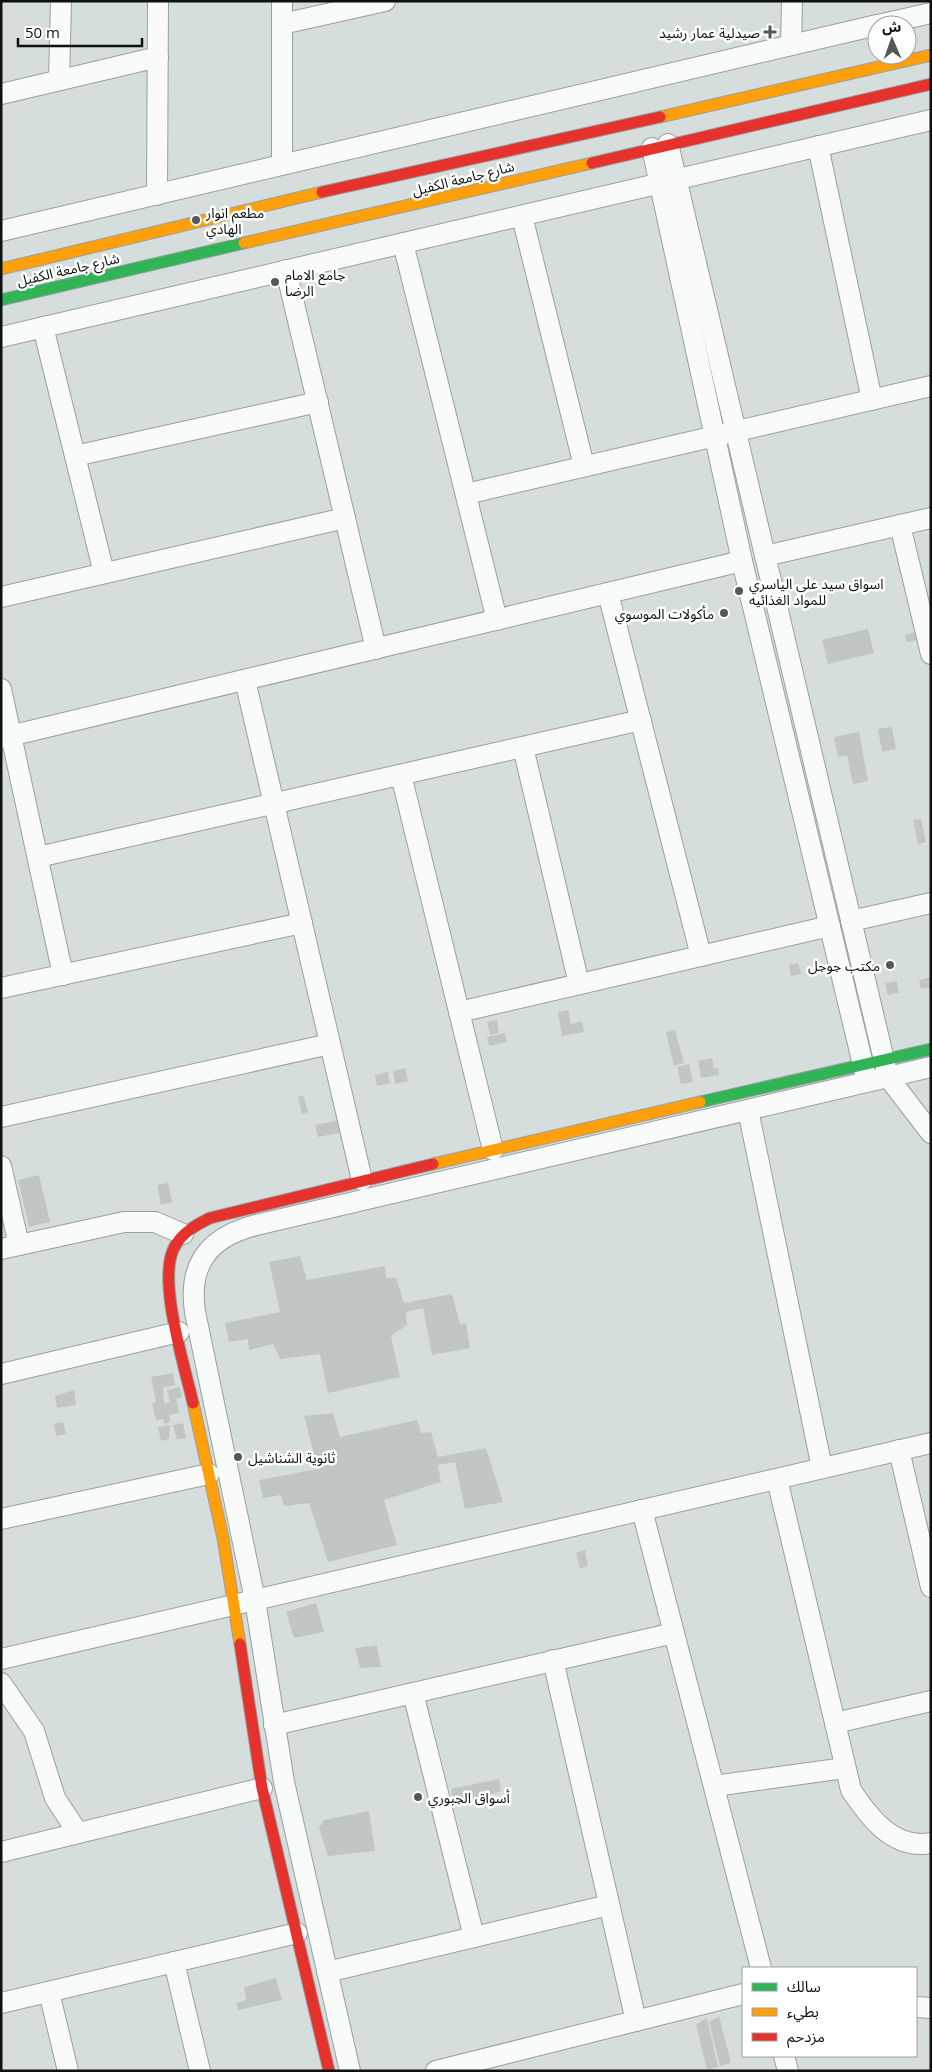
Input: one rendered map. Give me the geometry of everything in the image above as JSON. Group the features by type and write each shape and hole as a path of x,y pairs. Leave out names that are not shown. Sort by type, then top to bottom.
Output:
{"main road":[{"name":"شارع جامعة الكفيل","path":"1,269 414,170 794,88 931,55"},
{"name":"شارع جامعة الكفيل","path":"1,300 931,84"},
{"path":"492,153 484,163 484,173 495,185"},
{"path":"414,170 424,172 432,184 428,198 420,204"},
{"path":"886,1069 931,1050"},
{"path":"329,2071 262,1788 245,1689 235,1605 179,1332 168,1293 167,1262 173,1247 183,1234 210,1218 362,1180 493,1150 865,1074"}],"street":[{"path":"59,80 61,1"},
{"path":"157,195 158,1"},
{"path":"282,1 282,165"},
{"path":"282,24 385,1"},
{"path":"791,44 792,1"},
{"path":"908,15 923,10"},
{"path":"1,231 867,27"},
{"path":"1,94 158,56"},
{"path":"1,337 931,120"},
{"path":"660,146 736,431 886,1069 931,1133"},
{"path":"818,146 872,400"},
{"path":"668,181 715,436 742,561 865,1074"},
{"path":"522,216 584,466"},
{"path":"403,243 497,620"},
{"path":"286,270 376,648"},
{"path":"43,327 104,573"},
{"path":"466,494 931,386"},
{"path":"75,456 318,402"},
{"path":"1,597 345,518"},
{"path":"765,556 931,518"},
{"path":"900,525 930,650"},
{"path":"6,737 742,561"},
{"path":"608,593 701,956"},
{"path":"245,680 362,1180"},
{"path":"1,690 6,737 38,857 63,975"},
{"path":"38,857 641,720"},
{"path":"523,747 579,984"},
{"path":"401,775 493,1150"},
{"path":"851,921 931,903"},
{"path":"1,988 302,923"},
{"path":"459,1012 830,926"},
{"path":"1,1117 330,1044"},
{"path":"350,2071 299,1852 274,1725 255,1600 193,1296 194,1278 200,1262 210,1248 223,1237 256,1225 748,1110 886,1069 931,1067"},
{"path":"748,1110 822,1468"},
{"path":"1,1166 10,1247 109,1224 140,1221 170,1227 183,1234"},
{"path":"1,1374 179,1332"},
{"path":"1,1659 931,1443"},
{"path":"899,1450 930,1580"},
{"path":"1,1519 209,1474"},
{"path":"777,1479 850,1790 867,1814 886,1833 918,1845 931,1843"},
{"path":"642,1510 761,1967"},
{"path":"274,1725 674,1633"},
{"path":"553,1660 636,2021"},
{"path":"1,1683 34,1731 55,1798 78,1833"},
{"path":"413,1692 474,1937"},
{"path":"835,1724 931,1701"},
{"path":"714,1786 845,1768"},
{"path":"1,1852 262,1788"},
{"path":"327,1972 609,1905"},
{"path":"1,2003 297,1933"},
{"path":"174,1962 200,2071"},
{"path":"49,1992 68,2071"},
{"path":"436,2071 742,1994"},
{"path":"917,2007 931,2008"},
{"path":"784,2057 788,2071"}],"building":[{"path":"868,629 874,653 828,664 822,640"},
{"path":"916,632 918,640 907,642 905,635"},
{"path":"892,727 896,749 882,752 878,729"},
{"path":"859,732 868,781 853,784 847,755 838,757 834,737"},
{"path":"921,819 926,842 918,844 913,820"},
{"path":"798,963 801,974 791,976 789,965"},
{"path":"931,977 931,987 921,989 919,980"},
{"path":"897,981 899,993 888,995 885,983"},
{"path":"568,1010 571,1024 582,1021 584,1032 562,1036 558,1012"},
{"path":"497,1020 499,1033 490,1035 487,1022"},
{"path":"675,1030 684,1063 674,1066 666,1032"},
{"path":"505,1033 507,1042 489,1046 487,1037"},
{"path":"712,1058 714,1069 718,1068 719,1075 701,1078 698,1061"},
{"path":"689,1064 693,1082 681,1084 677,1067"},
{"path":"405,1068 408,1081 395,1084 393,1071"},
{"path":"388,1072 390,1083 377,1086 375,1075"},
{"path":"303,1095 308,1112 302,1114 298,1097"},
{"path":"341,1120 344,1132 318,1137 315,1125"},
{"path":"39,1175 50,1222 29,1227 18,1180"},
{"path":"168,1183 172,1202 161,1205 157,1185"},
{"path":"300,1256 307,1280 385,1266 386,1278 396,1278 404,1303 452,1294 460,1324 466,1323 470,1348 432,1355 423,1308 406,1312 407,1325 391,1336 400,1377 328,1393 320,1354 280,1359 273,1344 249,1350 248,1339 229,1342 225,1323 280,1312 269,1262"},
{"path":"173,1373 175,1385 163,1388 164,1403 170,1402 167,1390 180,1387 182,1397 176,1399 179,1413 169,1415 171,1422 164,1424 163,1419 156,1420 152,1403 156,1402 151,1377"},
{"path":"74,1390 76,1405 57,1408 55,1396"},
{"path":"333,1413 340,1437 417,1420 421,1433 431,1432 438,1457 486,1448 503,1502 465,1509 455,1462 438,1465 441,1482 384,1500 397,1545 328,1562 309,1503 284,1506 281,1495 263,1498 259,1480 318,1469 304,1416"},
{"path":"63,1422 66,1434 56,1436 54,1424"},
{"path":"183,1423 186,1438 177,1440 173,1425"},
{"path":"170,1425 169,1439 161,1441 158,1427"},
{"path":"585,1550 588,1566 580,1569 576,1553"},
{"path":"316,1603 324,1632 294,1638 286,1612"},
{"path":"377,1645 381,1667 360,1668 355,1648"},
{"path":"499,1779 501,1791 454,1807 451,1789"},
{"path":"369,1811 375,1851 328,1856 319,1828 324,1820"},
{"path":"276,1978 282,2000 238,2010 236,2003 246,2000 244,1987"},
{"path":"719,2016 731,2063 720,2066 709,2022"},
{"path":"707,2018 718,2067 707,2070 696,2024"}],"traffic: fast":[{"path":"1,300 244,243"},
{"path":"700,1102 931,1049"}],"traffic: slow":[{"path":"660,117 931,55"},
{"path":"244,243 592,163"},
{"path":"1,269 322,192"},
{"path":"433,1164 700,1102"},
{"path":"193,1403 223,1538 240,1644"}],"traffic: jam":[{"path":"592,163 931,84"},
{"path":"322,192 660,117"},
{"path":"193,1403 174,1323 169,1279 170,1260 175,1246 186,1233 210,1218 433,1164"},
{"path":"240,1644 262,1788 329,2071"}],"place":[{"name":"صيدلية عمار رشيد","path":"770,32"},
{"name":"مطعم انوار الهادي","path":"196,220"},
{"name":"جامع الامام الرضا","path":"275,282"},
{"name":"اسواق سيد علي الياسري للمواد الغذائيه","path":"739,591"},
{"name":"مأكولات الموسوي","path":"724,613"},
{"name":"مكتب جوجل","path":"890,965"},
{"name":"ثانوية الشناشيل","path":"238,1457"},
{"name":"أسواق الجبوري","path":"418,1797"}]}
